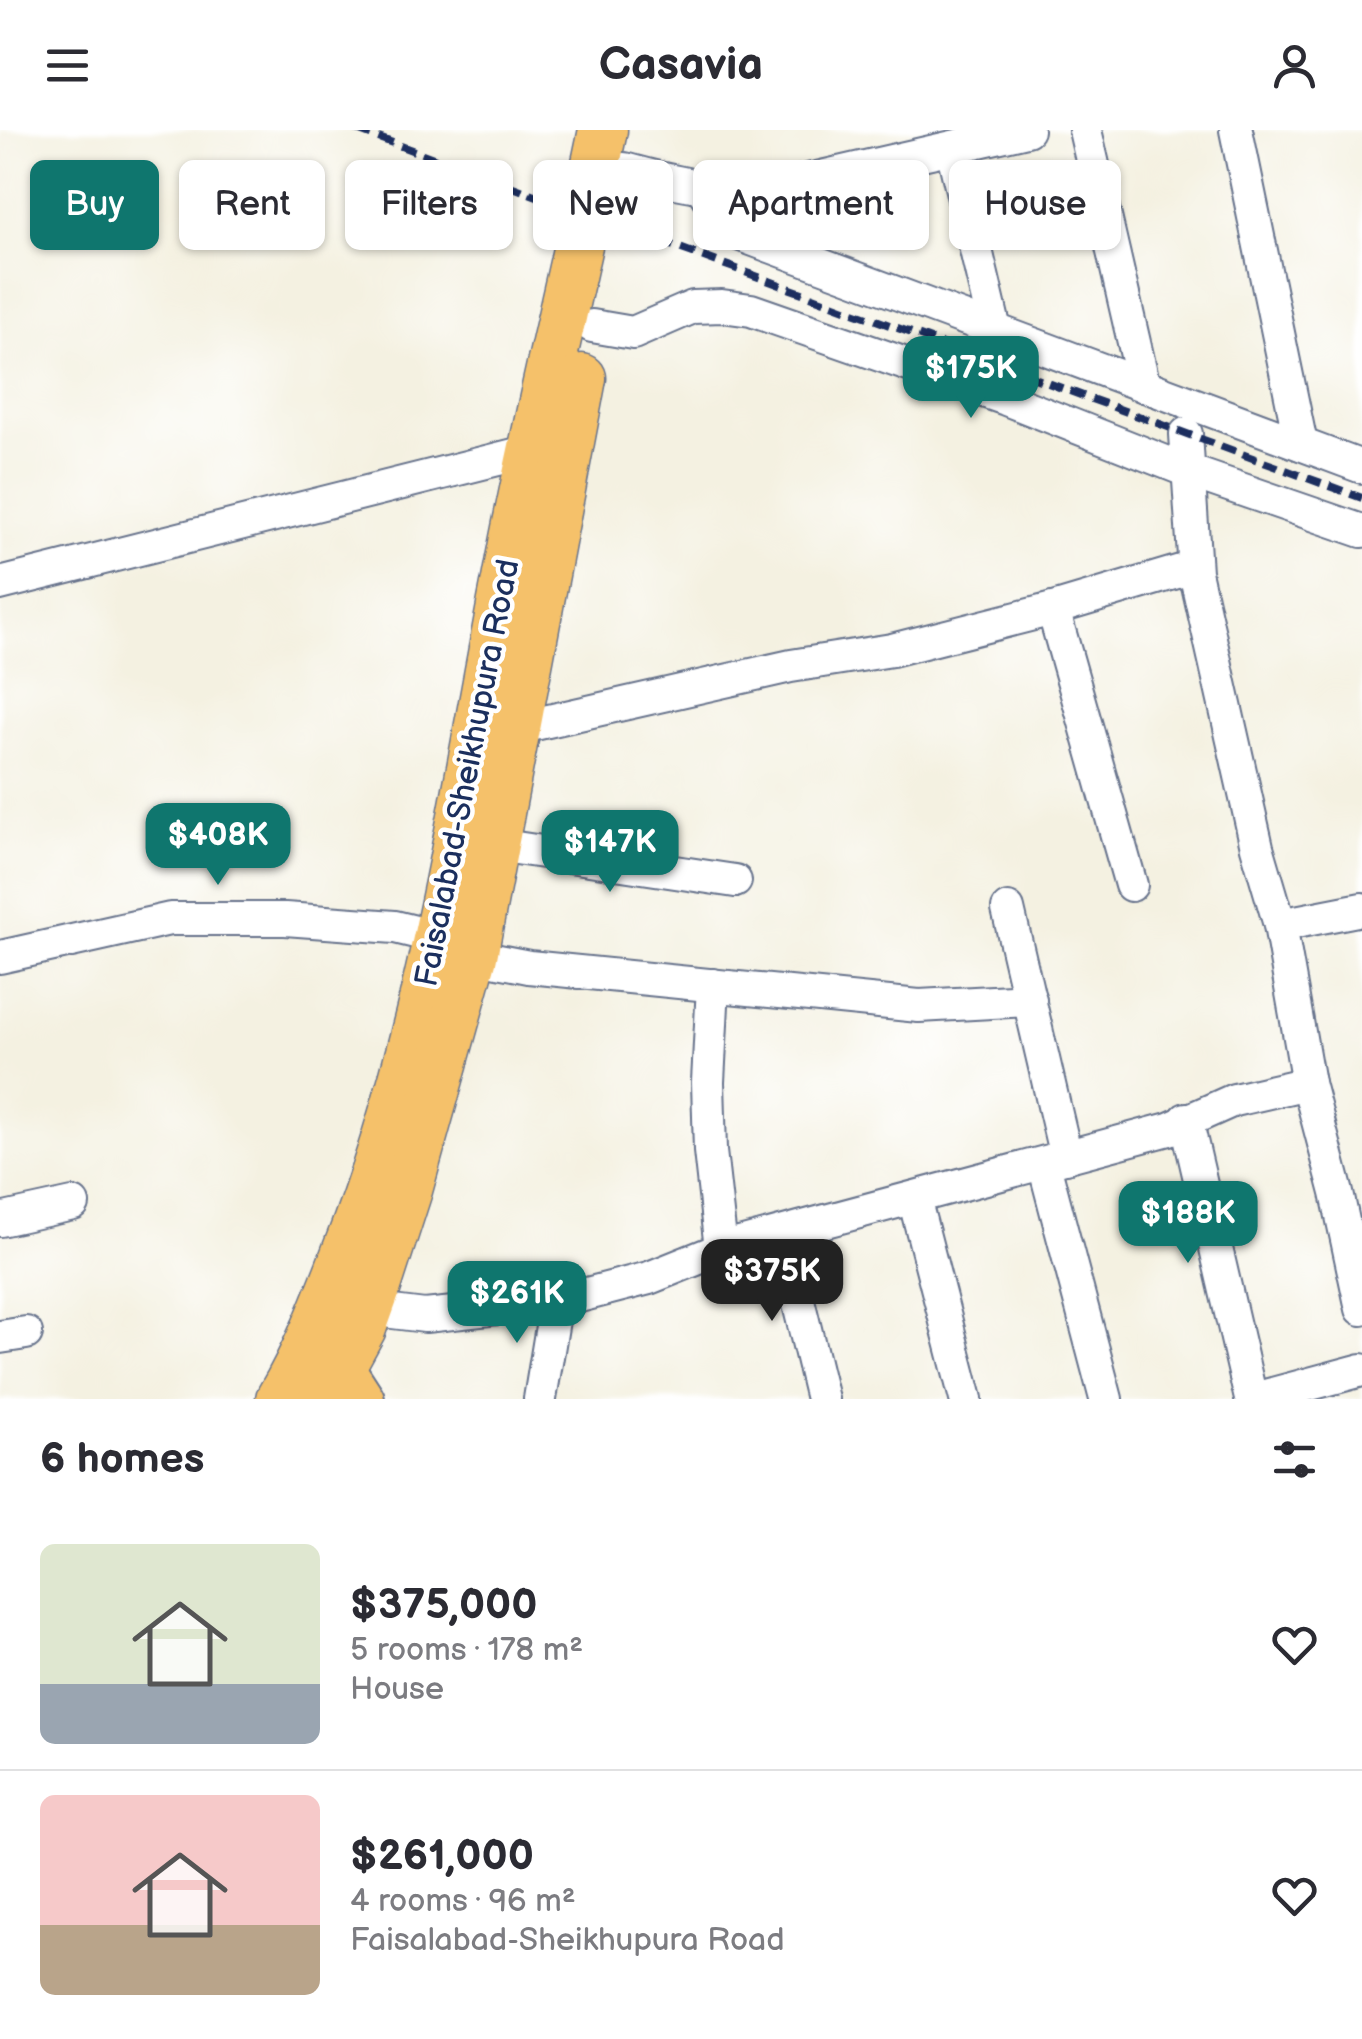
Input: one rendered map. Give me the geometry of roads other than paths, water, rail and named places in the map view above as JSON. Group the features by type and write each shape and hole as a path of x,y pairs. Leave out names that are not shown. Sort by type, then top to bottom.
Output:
{"highway":[{"name":"Faisalabad-Sheikhupura Road","path":"455,946 496,846 514,729 592,326 620,143"},
{"name":"Faisalabad-Sheikhupura Road","path":"280,1399 347,1352 408,1190 455,946 534,450 620,143"}],"street":[{"path":"898,160 1028,130"},
{"path":"1085,130 1144,386"},
{"path":"1236,130 1301,444"},
{"path":"620,143 693,183"},
{"path":"952,148 995,330"},
{"path":"781,250 1362,467"},
{"path":"592,326 633,333 692,308 738,306 1006,399 1188,471 1362,532"},
{"path":"1186,434 1194,567 1258,847 1280,925 1308,1083 1362,1309"},
{"path":"0,584 534,450"},
{"path":"514,729 790,666 892,650 1052,610 1194,567"},
{"path":"1052,610 1131,884"},
{"path":"496,846 735,881"},
{"path":"1280,925 1362,908"},
{"path":"1008,909 1030,1000 1055,1161 1106,1399"},
{"path":"0,957 170,919 285,919 395,927 529,967 919,1006 1030,1000"},
{"path":"713,985 708,1099 722,1250"},
{"path":"347,1352 425,1316 556,1302 649,1278 722,1250 1169,1129 1234,1100 1308,1083"},
{"path":"1186,1119 1252,1399 1362,1370"},
{"path":"914,1198 966,1399"},
{"path":"0,1220 74,1204"},
{"path":"782,1234 822,1399"},
{"path":"540,1399 556,1302"}],"railway":[{"path":"357,130 1362,498"}]}
